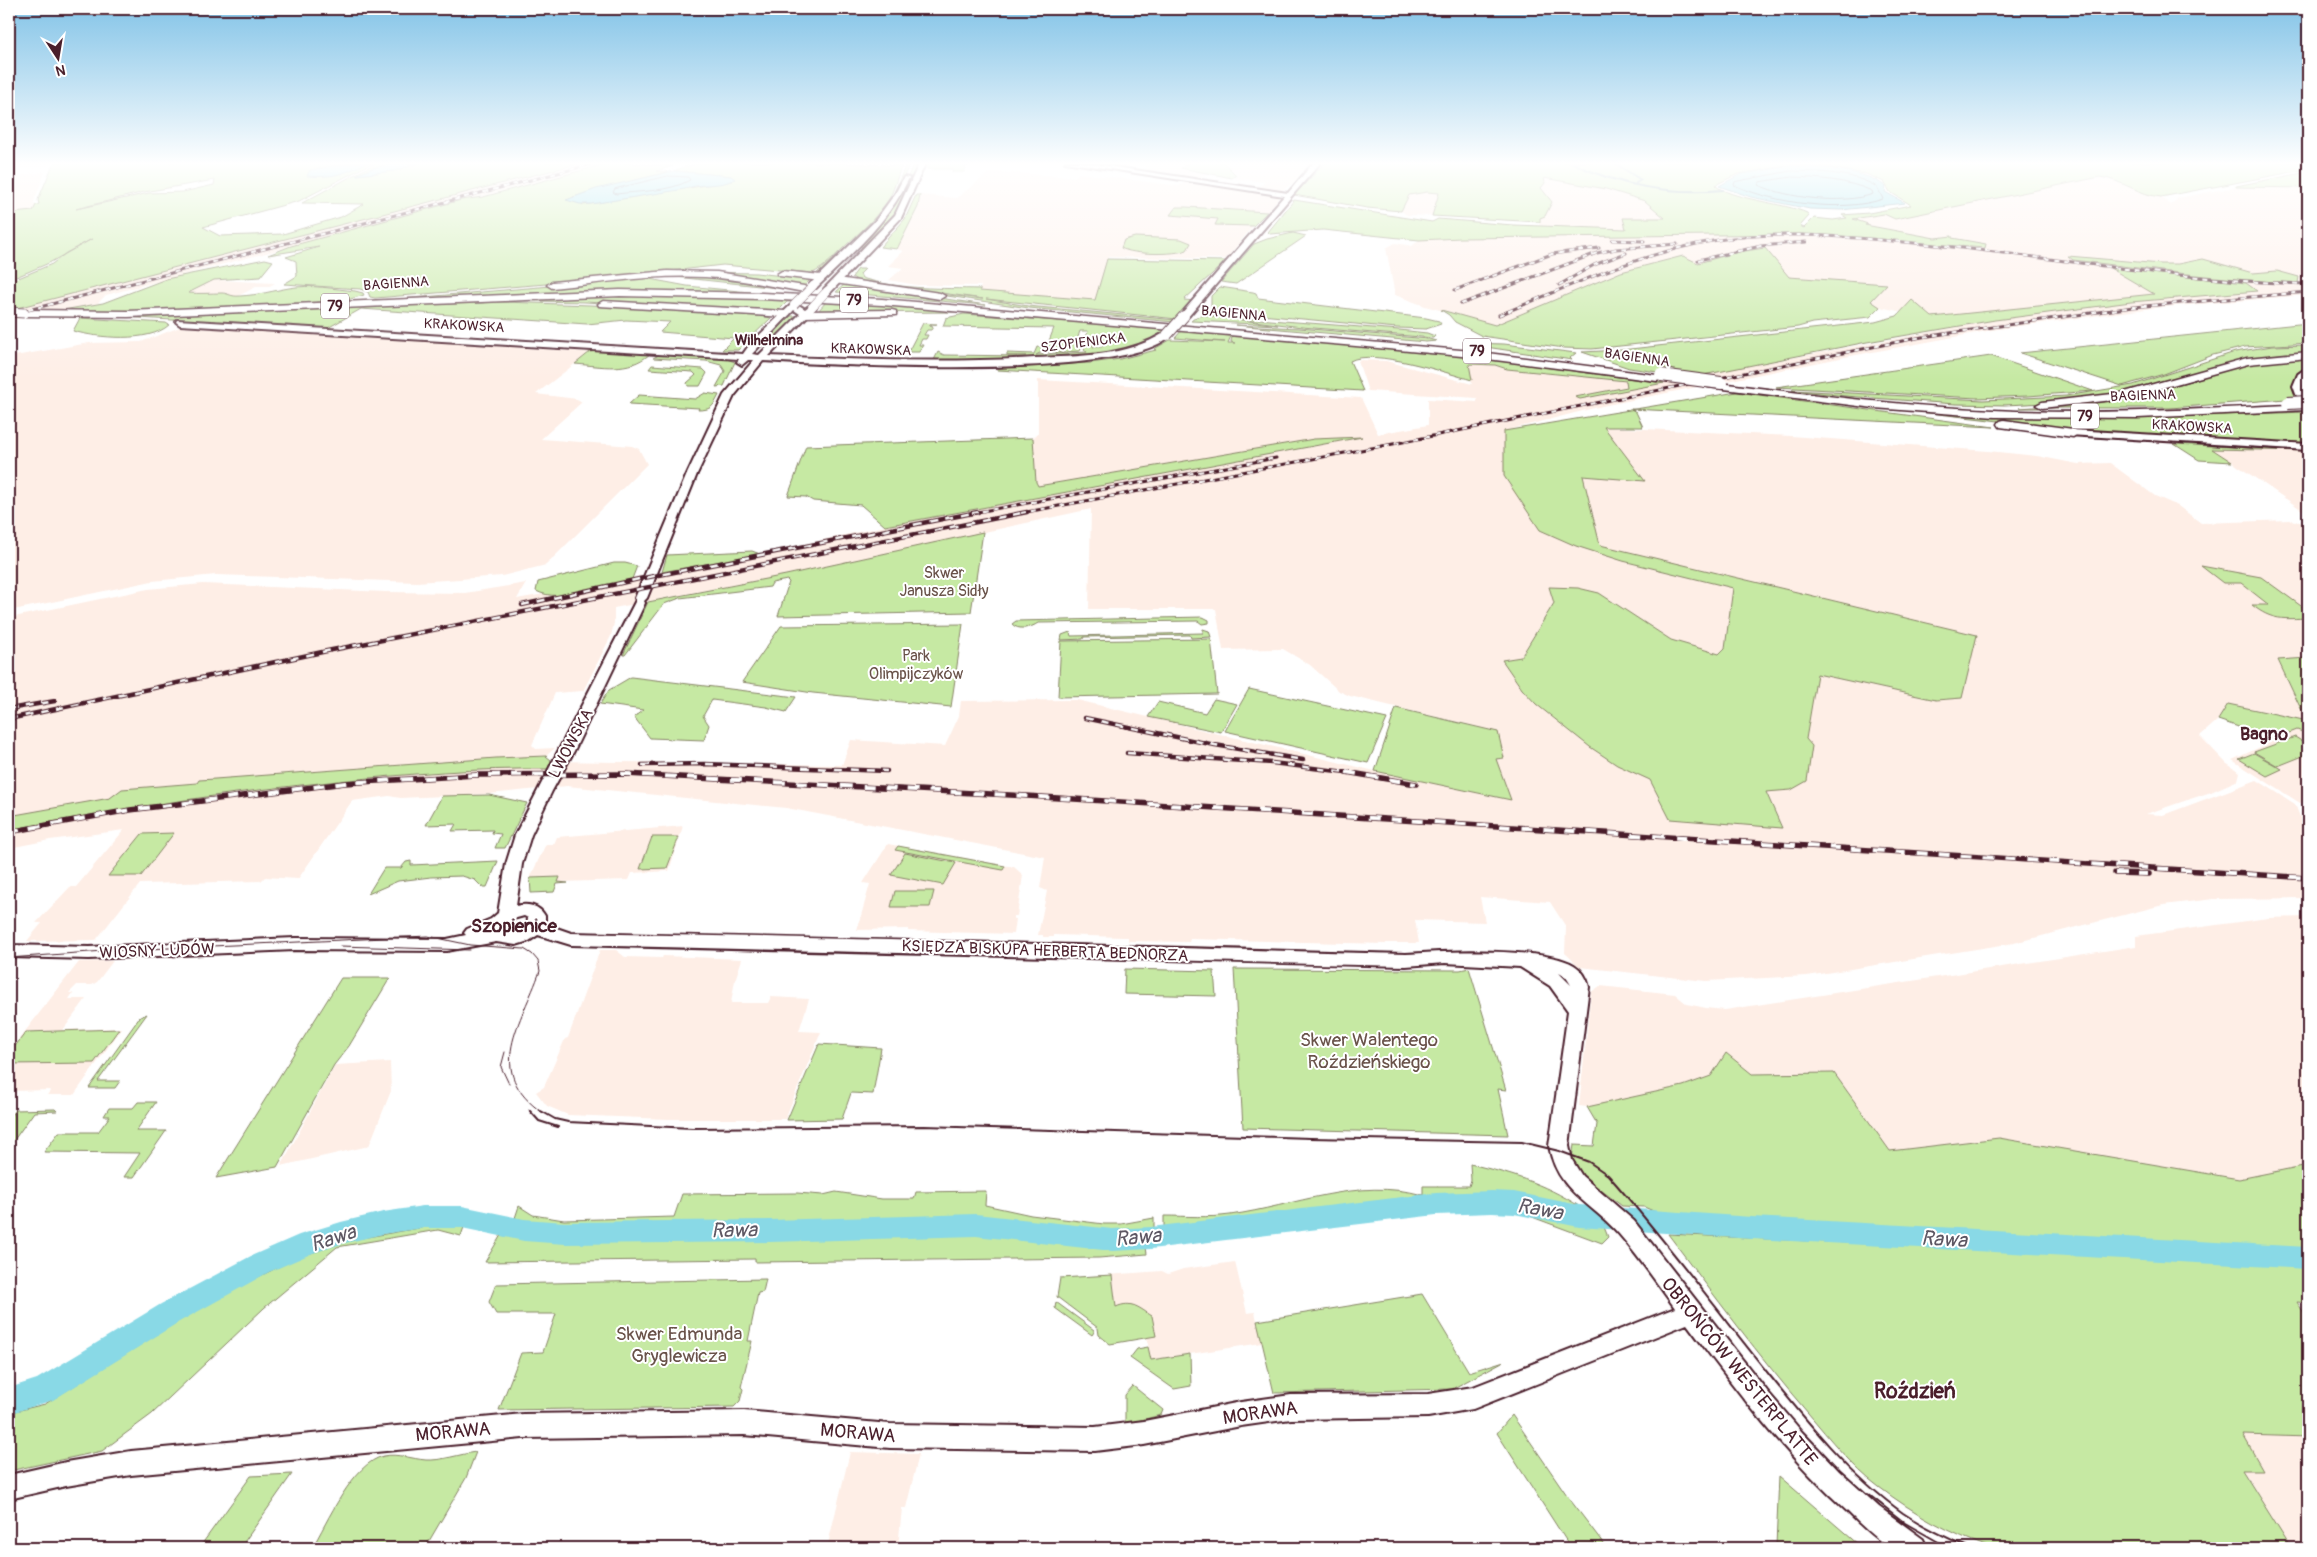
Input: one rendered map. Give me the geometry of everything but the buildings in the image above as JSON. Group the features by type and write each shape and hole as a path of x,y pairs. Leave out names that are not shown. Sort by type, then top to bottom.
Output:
{"main road":[{"path":"674,274 722,271 799,276 827,283 855,284 1065,314"},
{"path":"799,276 828,271"},
{"name":"BAGIENNA","path":"157,313 399,298 674,274 722,275 822,292 1400,342 1554,360 1862,404 1959,412 2052,416 2140,416 2308,405"},
{"name":"BAGIENNA","path":"9,312 67,315 157,313 667,293 850,300 1416,348 1659,376"},
{"path":"443,301 556,302 785,314"},
{"path":"805,309 831,314"},
{"path":"766,313 777,322"},
{"path":"797,323 817,316 831,314 942,313 1040,316"},
{"path":"67,315 180,322"},
{"path":"1400,342 1426,344 1440,340"},
{"path":"1459,342 1466,346 1506,350 1554,360"},
{"path":"1928,405 2052,405 2094,401 2142,392 2248,361 2308,355"},
{"name":"BAGIENNA","path":"1733,386 1928,405 2034,410 2108,411 2288,406"},
{"path":"1862,404 2073,433"}],"street":[{"name":"LWOWSKA","path":"729,395 729,390 739,365 746,356 785,314 805,309 827,283 828,271 863,235"},
{"name":"LWOWSKA","path":"500,925 511,886 516,856 527,827 544,791 567,751 640,600 693,472 729,395 762,357 797,323 805,309 827,283 878,235"},
{"name":"SZOPIENICKA","path":"979,364 1038,362 1110,355 1149,345 1167,335 1255,235"},
{"path":"785,314 805,309"},
{"name":"KRAKOWSKA","path":"180,322 870,364 979,364"},
{"path":"2308,370 2301,376 2298,386 2308,405"},
{"name":"KRAKOWSKA","path":"2073,433 2308,447"},
{"path":"511,886 516,891 524,910"},
{"path":"500,925 524,910 533,912 537,916 535,927 521,937"},
{"name":"KSIĘDZA BISKUPA HERBERTA BEDNORZA","path":"500,925 510,939 521,937 549,942 571,939 912,946 1042,952 1406,960 1445,957 1518,961 1544,972 1560,982 1567,990 1576,1010 1559,1146 1564,1168 1575,1183"},
{"name":"WIOSNY LUDÓW","path":"9,951 102,953 305,944 447,945 500,925"},
{"name":"KSIĘDZA BISKUPA HERBERTA BEDNORZA","path":"535,927 551,935 571,939"},
{"name":"OBROŃCÓW WESTERPLATTE","path":"1575,1183 1610,1210 1629,1231 1691,1312 1808,1457 1869,1516 1914,1548"},
{"name":"MORAWA","path":"9,1487 66,1474 131,1463 500,1427 744,1423 890,1436 1095,1439 1129,1436 1229,1416 1292,1407 1439,1406 1473,1398 1691,1312"}],"shaded area":[{"path":"298,235 336,235 106,295 98,303 61,312 9,320 9,309"},
{"path":"904,235 1246,235 1226,259 1108,257 1095,300 979,291 981,286 917,285 889,280 903,268 888,266 903,251 897,249"},
{"path":"1807,235 1941,244 1952,237 1935,238 1916,235 2308,235 2308,295 2153,308 1998,329 1845,357 1602,406 1504,431 1540,530 1622,561 1734,588 1725,648 1719,654 1671,640 1599,593 1549,587 1554,603 1521,657 1502,660 1536,704 1590,747 1617,765 1650,780 1670,819 1782,827 1766,791 1791,790 1806,739 1817,674 1936,700 1976,635 1599,545 1583,476 1644,480 1603,427 1791,436 1988,451 2037,456 2078,464 2110,463 2155,496 2178,506 2201,523 2291,520 2308,524 2308,658 2278,660 2308,721 2228,704 2218,720 2200,736 2227,764 2240,772 2238,780 2211,792 2146,814 2163,815 2257,780 2295,804 2308,838 2308,898 2214,899 2163,905 2014,943 1807,976 1706,981 1580,967 1565,953 1566,927 1550,902 1480,897 1485,922 1415,920 1419,943 1386,944 1190,939 1189,942 1128,941 1128,937 1054,935 1054,937 1043,937 1043,935 1038,935 1047,891 1040,888 1045,857 786,808 567,786 490,794 400,798 389,796 352,801 298,879 265,877 261,881 140,884 96,940 27,941 42,923 36,923 70,887 76,887 124,830 50,840 9,848 9,618 148,589 203,584 386,592 465,593 526,583 517,599 760,554 885,526 1358,438 1314,439 1038,486 1036,482 1033,438 1038,433 1038,380 1361,398 1378,434 1428,425 1428,399 1477,402 1477,398 1368,391 1358,361 1361,360 1386,361 1472,384 1468,364 1495,365 1507,369 1626,381 1627,387 1576,397 1578,398 1995,320 2131,302 2256,290 2111,269 2155,294 1930,318 1880,307 1871,302 1886,284 1789,277 1765,248 1738,252 1698,263 1621,272 1495,325 1425,306 1395,295 1386,248 1395,243 1412,246 1419,240 1461,238","holes":["1091,509 1089,609 1216,609 1223,650 1283,649 1310,665 1339,691 1350,696 1498,732 1496,759 1510,800 1375,771 1077,700 961,701 959,716 945,746 851,740 842,765 545,761 546,756 555,748 536,749 532,745 555,693 583,691 611,636 614,623 614,608 786,575"]},
{"path":"214,280 275,283 268,287 256,287 238,296 228,296 222,293 187,294"},
{"path":"180,327 409,339 407,340 590,352 536,394 577,399 582,402 541,439 632,446 639,449 647,464 546,565 502,576 417,582 216,575 152,581 9,611 9,357 89,343 141,342"},
{"path":"2211,448 2308,451 2308,514 2232,462"},
{"path":"2297,730 2308,734 2308,798 2300,803 2232,760"},
{"path":"683,826 669,871 632,873 629,880 558,882 559,877 530,878 546,844 554,844 557,837"},
{"path":"888,844 1014,867 1023,875 1017,916 1014,916 1013,919 1016,919 1014,934 908,931 908,929 857,930 870,884 863,883"},
{"path":"2308,917 2308,1165 2239,1179 1999,1138 1890,1151 1834,1073 1752,1074 1726,1053 1711,1076 1683,1086 1587,1107 1579,1106 1591,992 1600,986 1675,994 1687,1004 1725,1010 2136,946 2136,936 2268,918"},
{"path":"600,950 616,950 625,957 662,958 663,956 742,959 735,980 731,1003 768,1003 771,997 809,999 799,1031 821,1032 785,1119 668,1119 568,1115 547,1106 536,1092 544,1087 565,1039 568,1038"},
{"path":"113,961 97,982 92,985 77,985 69,993 73,993 69,999 86,999 63,1030 122,1028 74,1095 47,1095 51,1090 9,1091 9,1052 79,962"},
{"path":"390,1062 391,1091 369,1146 281,1166 335,1065"},
{"path":"1235,1262 1247,1313 1255,1312 1262,1343 1150,1360 1147,1337 1064,1278 1162,1271 1168,1274 1183,1269"},
{"path":"2242,1435 2308,1437 2308,1546 2289,1545 2242,1469 2263,1470"},
{"path":"850,1452 919,1454 906,1508 902,1508 898,1548 827,1548"}],"green space":[{"path":"9,235 302,235 9,310 9,282 52,264 64,255 9,280"},
{"path":"333,235 858,235 832,260 813,273 723,265 583,281 375,298 370,297 368,292 360,289 284,284 297,276 296,261 286,257 319,247 268,255 291,246"},
{"path":"857,235 862,235 825,270 817,273"},
{"path":"868,235 878,235 865,249 862,248 861,243"},
{"path":"891,235 904,235 897,249 880,247"},
{"path":"1286,235 1306,236 1236,284 1221,282 1254,244"},
{"path":"1368,235 1743,235 1461,238 1419,240"},
{"path":"1808,235 1917,235 1935,238 1952,236 1952,238 1986,244 1985,248"},
{"path":"1135,237 1181,239 1191,243 1187,250 1173,253 1154,254 1121,248 1124,240"},
{"path":"1765,248 1789,277 1887,284 1871,301 1880,307 1870,317 1812,323 1798,327 1592,349 1564,348 1482,336 1455,322 1441,310 1495,325 1621,272 1683,256 1698,263 1738,252"},
{"path":"2068,256 2161,264 2178,264 2203,259 2253,273 2277,271 2299,277 2298,283 2185,274 2073,260"},
{"path":"265,259 273,261 260,277 214,280 188,293 222,293 240,296 305,286 355,291 364,295 347,300 153,312 57,311 103,303 166,279"},
{"path":"1107,259 1226,261 1184,300 1195,301 1177,319 986,299 1028,306 1176,320 1174,322 1029,308 906,290 983,299 859,281 852,277 858,269 865,269 860,274 862,278 891,285 921,288 980,289 980,291 1095,300"},
{"path":"2110,268 2246,283 2257,291 2131,302 1995,320 1867,342 1693,377 1629,368 1582,352 1621,350 1875,322 1897,316 1912,300 1932,317 2154,294"},
{"path":"705,272 756,273 811,279 802,288"},
{"path":"666,276 721,276 787,289"},
{"path":"644,278 687,286 781,295 670,291 388,300"},
{"path":"845,284 986,305 836,292"},
{"path":"1220,287 1253,292 1256,293 1258,298 1426,318 1439,321 1441,324 1426,329 1397,328 1219,311 1211,309 1211,296"},
{"path":"613,294 796,299 793,302 787,302 776,313 585,302 478,300"},
{"path":"828,300 964,312 816,313"},
{"path":"503,302 747,313 771,318 738,350 722,350 734,338 660,332 670,322 626,320 587,324 361,309 326,329 104,316"},
{"path":"964,314 1167,329 1150,341 1124,349 1092,355 1021,360 933,362 938,352 944,355 1007,356 1007,353 1034,354 1037,347 1044,348 1042,352 1036,355 1087,352 1084,350 1086,343 1093,343 1093,347 1102,347 1104,343 1094,342 1094,339 1092,342 1085,342 1088,331 1080,331 1078,337 1084,338 1083,342 1049,341 1054,328 943,326 946,318"},
{"path":"1205,315 1278,325 1191,321 1196,317"},
{"path":"1206,315 1399,330 1427,333 1435,336 1433,338 1302,327"},
{"path":"786,316 799,316 770,346 759,346"},
{"path":"80,318 166,323 169,325 149,335 136,337 95,336 73,331"},
{"path":"923,323 937,324 929,326 933,327 931,330 927,330 924,335 928,335 926,339 922,339 919,345 923,345 919,352 908,352"},
{"path":"2308,323 2308,343 2245,347 2213,355 2164,374 2122,386 2020,353"},
{"path":"1235,325 1299,328 1436,341 1426,342"},
{"path":"1183,329 1231,336 1228,343 1235,343 1231,342 1232,335 1401,348 1664,383 1580,399 1575,397 1627,387 1626,381 1507,369 1495,365 1469,364 1472,380 1428,367 1392,359 1375,358 1361,358 1350,361 1363,391 997,370 998,368 1090,363 1120,359 1156,350 1154,349 1170,340 1225,342 1175,338"},
{"path":"1049,342 1083,344 1080,351 1049,353 1046,351"},
{"path":"1466,344 1504,344 1576,353 1570,358 1572,360"},
{"path":"2308,345 2308,353 2258,357 2120,394 2067,402 2005,405 1955,404 1792,390 1983,400 2066,396 2133,385 2235,352 2272,346"},
{"path":"602,350 650,354 642,360 624,366 605,367 575,364 590,352"},
{"path":"659,355 724,358 735,362 724,386 716,387 725,371 721,365 706,361 653,358"},
{"path":"1991,356 2093,391 1977,398 1776,387"},
{"path":"2308,356 2308,368 2298,374 2293,383 2299,398 2170,408 2019,408 2122,399 2164,389 2245,364"},
{"path":"652,365 703,369 707,373 700,386 688,386 687,383 696,375 693,372 649,369"},
{"path":"1737,392 1994,427 1634,409"},
{"path":"705,393 719,395 713,405 706,409 698,410 699,408 629,404 639,395 695,399"},
{"path":"1632,410 1636,412 1643,427 1604,427 1645,481 1583,476 1600,545 1977,635 1962,698 1936,700 1817,674 1806,739 1812,746 1807,781 1791,790 1766,792 1782,828 1670,819 1650,780 1617,765 1590,747 1536,704 1522,689 1502,660 1521,657 1554,603 1549,587 1578,588 1599,593 1671,640 1719,654 1725,648 1733,588 1623,561 1576,546 1540,530 1504,476 1504,431"},
{"path":"1912,411 2156,417 2308,412 2308,445 2103,433"},
{"path":"1362,437 885,526 861,505 813,501 806,497 788,496 806,446 1033,438 1036,482 1038,486 1314,439"},
{"path":"2174,444 2308,451 2212,449 2232,462 2199,460"},
{"name":"Skwer Janusza Sidły","path":"983,532 971,612 778,616 789,582 787,580 772,583 770,587 680,598 664,604 625,655 623,655 648,602 786,575"},
{"path":"752,551 760,554 662,572 667,555"},
{"path":"614,563 637,566 632,579 570,594 546,594 536,591 538,582"},
{"path":"2201,566 2261,577 2308,611 2308,618 2285,619 2266,614 2252,605 2269,605 2241,583 2223,583"},
{"path":"1203,617 1209,620 1209,623 1202,624 1198,621 1038,623 1021,628 1012,624 1016,621"},
{"name":"Park Olimpijczyków","path":"963,624 951,707 813,693 742,682 781,626"},
{"path":"1203,629 1209,631 1211,637 1191,638 1190,635 1084,637 1083,639 1061,640 1062,635 1070,632 1071,636 1203,633"},
{"path":"1211,639 1217,694 1058,697 1061,641"},
{"path":"2308,658 2308,719 2300,707 2278,660"},
{"path":"631,677 796,697 786,712 766,707 712,700 703,716 709,725 704,740 650,738 634,717 643,710 600,704 609,690"},
{"path":"1249,689 1387,719 1368,763 1225,731"},
{"path":"1214,699 1237,704 1221,732 1148,717 1158,702 1205,713"},
{"path":"2228,704 2308,721 2308,734 2297,730 2274,739 2218,720"},
{"path":"1396,708 1498,732 1504,758 1496,759 1511,800 1375,771"},
{"path":"2295,737 2308,745 2308,754 2278,766 2254,752"},
{"path":"2254,753 2282,769 2267,776 2239,759"},
{"path":"546,756 551,760 548,769 443,772 297,785 174,802 9,830 9,816 110,798 122,789 197,783 199,780"},
{"path":"489,795 527,803 505,848 495,848 501,834 492,833 493,830 452,831 456,824 426,825 442,796"},
{"path":"174,833 141,876 108,876 142,834"},
{"path":"652,837 679,837 667,868 640,869"},
{"path":"898,846 1005,866 1003,870 895,850"},
{"path":"905,853 956,863 943,885 891,875"},
{"path":"411,861 411,865 498,861 487,887 482,887 475,880 462,876 431,877 398,881 368,894 384,868 401,868 406,862"},
{"path":"560,877 558,882 568,883 557,884 554,892 531,893 530,878"},
{"path":"895,891 934,891 930,907 891,907"},
{"name":"Skwer Walentego Roździeńskiego","path":"1469,968 1506,1090 1498,1089 1508,1135 1243,1128 1234,969 1460,970"},
{"path":"1125,969 1214,971 1216,996 1124,994"},
{"path":"341,978 390,978 349,1046 334,1065 277,1167 216,1178"},
{"path":"147,1014 98,1081 120,1081 115,1088 89,1088 140,1017"},
{"path":"119,1029 94,1063 9,1064 9,1054 26,1032"},
{"path":"819,1044 881,1048 873,1094 851,1093 842,1119 787,1120"},
{"path":"1726,1053 1752,1074 1834,1073 1890,1151 1999,1138 2239,1179 2308,1165 2308,1249 1670,1218 1644,1207 1622,1206 1581,1175 1572,1158 1574,1145 1594,1146 1597,1124 1587,1107 1683,1086 1711,1076"},
{"path":"138,1102 156,1102 136,1131 166,1131 134,1177 124,1177 140,1153 44,1152 59,1132 98,1132 110,1116 104,1116 109,1108 133,1108"},
{"path":"55,1109 57,1111 34,1112 9,1147 9,1118 15,1110"},
{"path":"1470,1164 1532,1182 1560,1195 1588,1212 1509,1197 1424,1200 1164,1230 1164,1216 1206,1217 1230,1215 1350,1191 1398,1190 1423,1195 1423,1186 1469,1186 1471,1180"},
{"path":"986,1191 985,1205 1031,1215 1104,1224 1121,1224 1154,1218 1154,1232 1117,1235 989,1219 788,1225 564,1226 540,1224 515,1218 519,1206 533,1215 564,1220 674,1217 682,1194 797,1193 823,1195 836,1192 882,1199 914,1199 916,1192"},
{"path":"1524,1214 1604,1227 1608,1237 1602,1243"},
{"path":"437,1225 464,1227 461,1236 438,1230 337,1247 264,1308 152,1414 102,1451 9,1471 9,1417 12,1412 45,1404 177,1322 250,1281 299,1257 350,1240"},
{"path":"977,1233 1106,1248 1146,1247 1147,1254 1099,1258 755,1262 755,1259 485,1262 501,1235 545,1241 589,1242 790,1239"},
{"path":"1668,1234 2308,1266 2308,1303 2297,1302 2308,1319 2308,1437 2243,1435 2263,1470 2242,1470 2289,1545 2308,1546 2308,1548 1991,1548 1947,1529 1892,1497 1850,1462 1772,1370"},
{"path":"1112,1275 1116,1307 1127,1304 1131,1305 1152,1316 1156,1336 1110,1344 1099,1335 1098,1328 1057,1297 1060,1278"},
{"name":"Skwer Edmunda Gryglewicza","path":"766,1279 763,1292 758,1293 748,1341 752,1341 741,1387 743,1389 740,1401 734,1407 499,1410 521,1353 543,1352 556,1314 496,1314 489,1302 496,1284"},
{"path":"1422,1294 1469,1372 1504,1361 1452,1389 1274,1393 1257,1321"},
{"path":"1056,1302 1094,1330 1092,1335 1055,1308"},
{"path":"1148,1347 1151,1360 1190,1354 1191,1386 1174,1389 1130,1358 1137,1349"},
{"path":"1133,1386 1163,1410 1161,1415 1125,1424 1125,1395"},
{"path":"1512,1415 1571,1501 1607,1548 1571,1548 1497,1433"},
{"path":"476,1452 466,1478 425,1548 312,1548 342,1495 362,1469 373,1461 389,1455 432,1460"},
{"path":"292,1474 240,1548 199,1548 251,1476"},
{"path":"1779,1476 1864,1548 1778,1548 1776,1546"}],"waterway":[{"name":"Rawa","path":"9,1401 43,1391 170,1313 260,1264 308,1243 341,1233 383,1223 423,1217 462,1217 524,1230 565,1233 770,1231 976,1225 1112,1240 1151,1238 1436,1204 1492,1202 1514,1203 1579,1216 1752,1228 2308,1258"}],"tram line":[{"path":"9,958 104,951 428,936 470,945 524,949 538,961 540,971 517,1028 510,1063 514,1080 525,1097 543,1113"},
{"path":"340,946 470,950"},
{"path":"505,1052 501,1067 509,1084"},
{"path":"530,1111 539,1121 558,1127"},
{"path":"541,1111 555,1119 568,1122 692,1128 924,1126 1310,1138 1522,1142 1559,1151 1589,1162 1608,1175 1669,1248 1798,1410 1847,1465 1903,1513 1936,1532 1970,1548"},
{"path":"1868,1494 1905,1523 1949,1548"}],"railway":[{"path":"9,315 319,235"},
{"path":"1499,315 1634,261 1690,245 1764,235 1811,235 1904,242 2156,273 2257,282 2308,284"},
{"path":"1612,240 1644,241"},
{"path":"1698,260 1761,246 1806,242"},
{"path":"1461,304 1597,253 1616,249 1677,244"},
{"path":"1455,290 1552,254 1599,248"},
{"path":"1559,285 1594,265 1626,253"},
{"path":"2303,276 2308,276"},
{"path":"1021,513 1393,444 1922,337 2133,307 2308,292"},
{"path":"972,513 1276,458"},
{"path":"522,605 639,579 978,512"},
{"path":"9,719 327,651 1027,512"},
{"path":"9,709 55,701"},
{"path":"1085,718 1215,745 1303,760"},
{"path":"1127,753 1272,763 1346,772"},
{"path":"642,765 705,764 887,771"},
{"path":"1346,772 1354,773"},
{"path":"1346,772 1416,784"},
{"path":"9,832 130,810 345,783 476,775 626,774 1027,796 2308,878"},
{"path":"2115,873 2149,874"}],"district":[{"name":"Wilhelmina","path":"769,340"},
{"name":"Bagno","path":"2264,734"},
{"name":"Szopienice","path":"514,925"},
{"name":"Roździeń","path":"1915,1391"}]}
